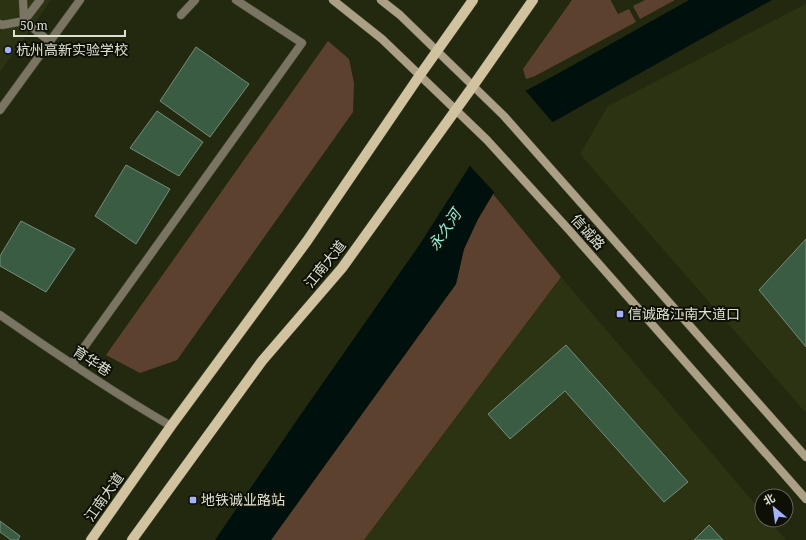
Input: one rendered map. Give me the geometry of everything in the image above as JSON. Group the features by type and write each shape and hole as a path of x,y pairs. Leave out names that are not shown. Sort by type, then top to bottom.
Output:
{"main road":[{"name":"信诚路","path":"333,0 382,39 487,140 569,230 806,499"},
{"name":"信诚路","path":"381,0 400,15 504,116 806,456"},
{"name":"江南大道","path":"91,540 306,242 473,0"},
{"name":"江南大道","path":"132,540 262,361 342,268 533,0"}],"street":[{"path":"23,0 24,21 49,41"},
{"path":"0,24 2,25 24,21 40,0"},
{"path":"0,110 80,0"},
{"path":"181,15 195,0"},
{"path":"72,364 302,44 236,0"},
{"name":"育华巷","path":"0,315 72,364 172,426"}],"shaded area":[{"name":"杭州高新实验学校","path":"0,0 51,0 0,72"},
{"path":"572,0 611,0 618,14 629,9 636,22 535,76 526,79 523,69"},
{"path":"645,0 675,0 640,19 633,6"},
{"path":"806,4 806,413 580,154 608,106"},
{"path":"328,41 349,59 354,83 353,112 177,360 140,373 106,355"},
{"path":"493,194 561,277 364,540 271,540 456,284 464,249 478,219"},
{"path":"561,277 754,503 754,528 776,528 786,540 364,540"}],"water":[{"name":"永久河","path":"689,0 772,0 553,122 493,194 478,219 464,249 456,284 271,540 215,540 420,244 469,167 525,91"}],"pier":[{"path":"524,89 554,124 496,194 469,165"}],"building":[{"path":"196,47 249,84 210,137 160,101"},
{"path":"157,111 203,142 179,176 130,148"},
{"path":"126,165 170,189 136,244 95,216"},
{"path":"21,221 75,249 46,292 0,266 0,256"},
{"path":"806,239 806,347 759,290"},
{"path":"566,345 688,482 664,502 565,391 510,439 488,414"},
{"path":"0,521 20,536 18,540 11,540 0,532"},
{"path":"709,525 723,540 694,540"}],"place":[{"name":"杭州高新实验学校","path":"8,50"},
{"name":"信诚路江南大道口","path":"620,314"},
{"name":"地铁诚业路站","path":"193,500"}]}
